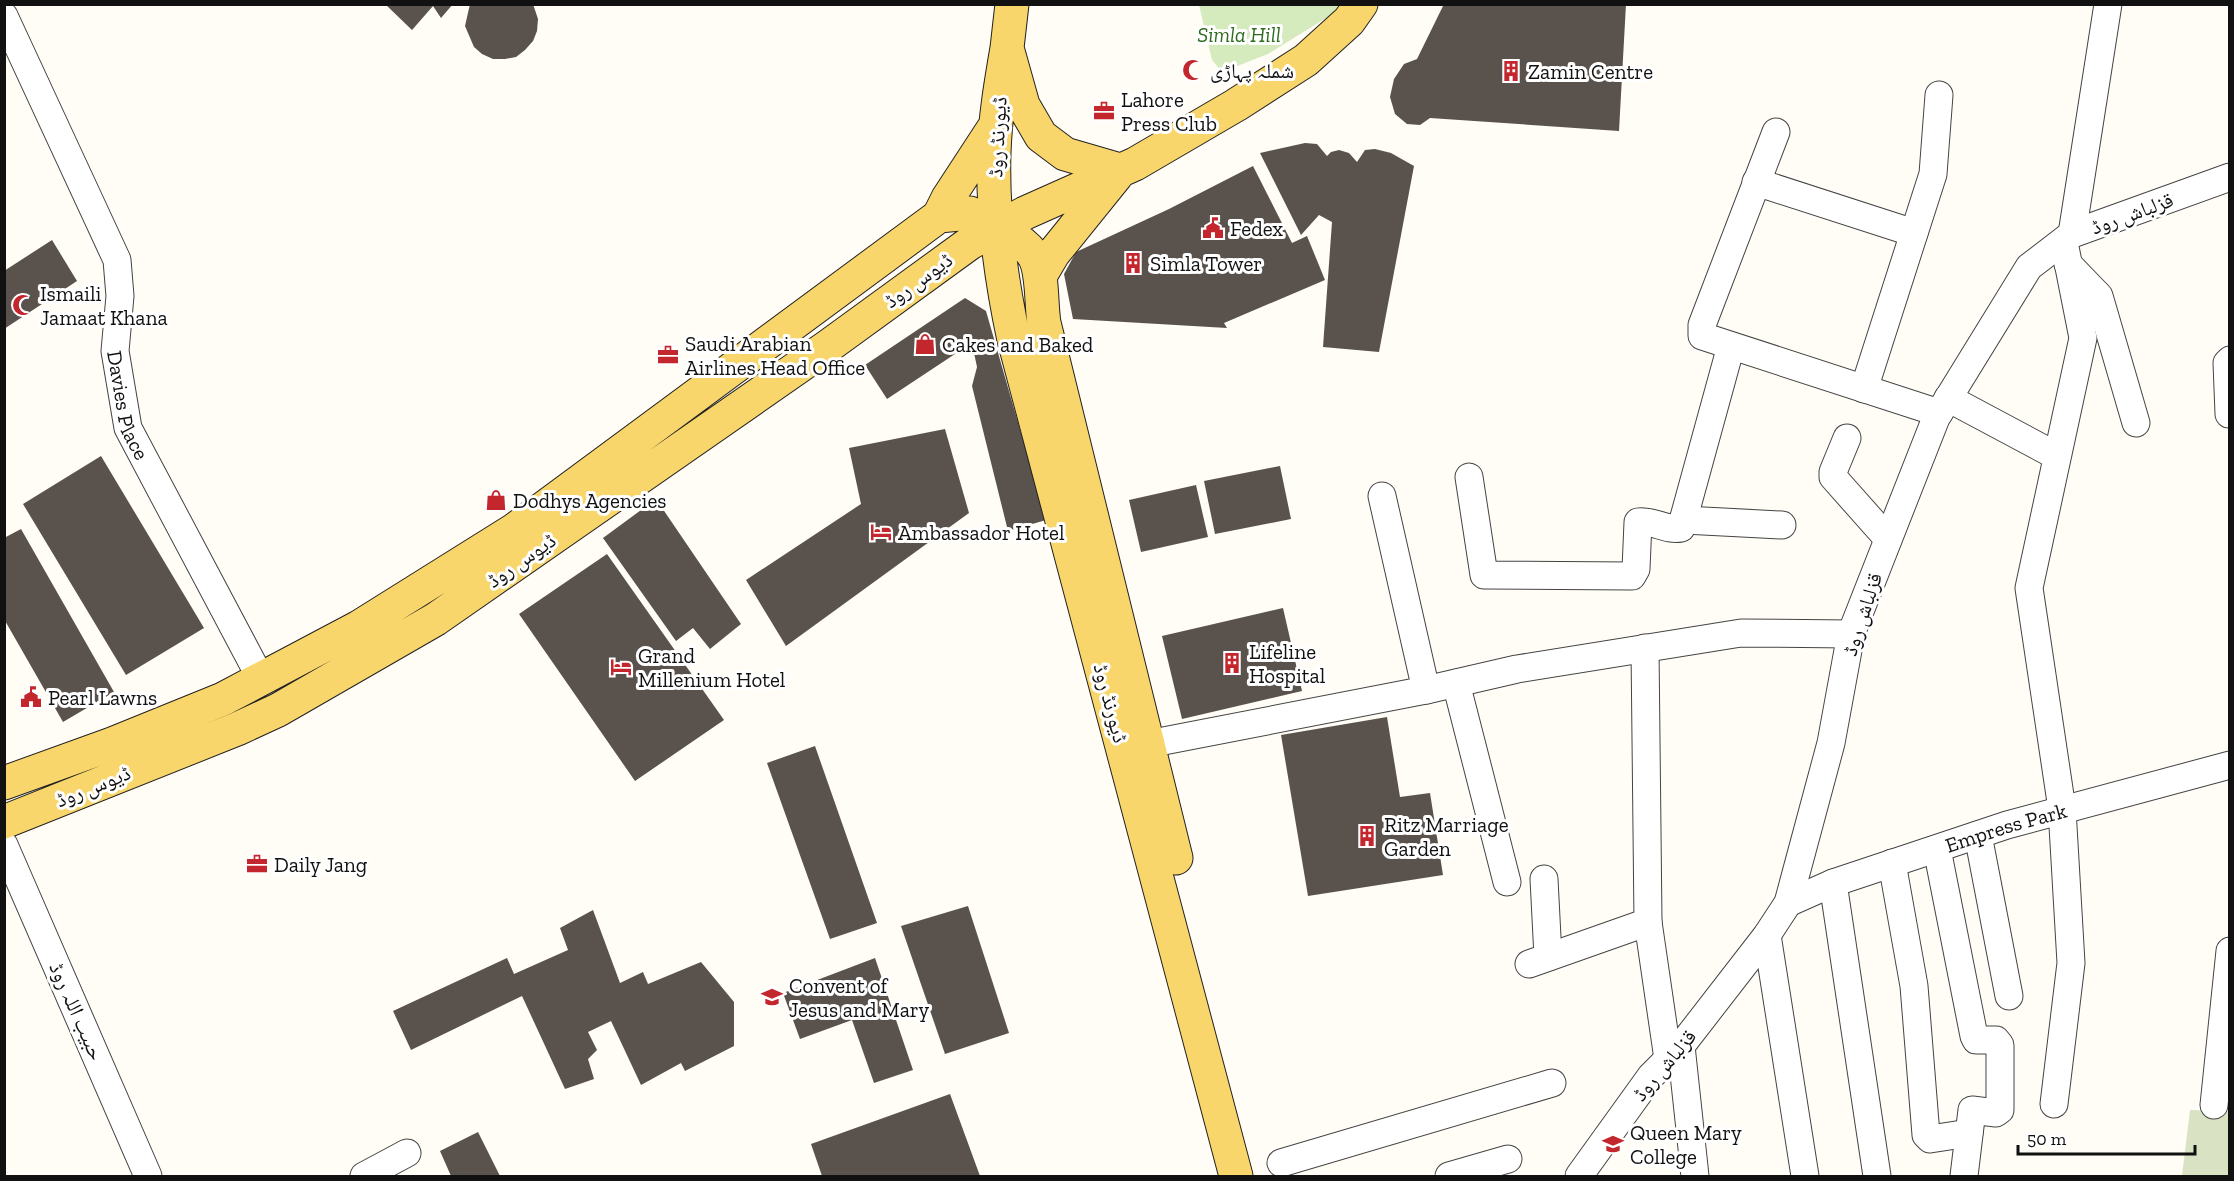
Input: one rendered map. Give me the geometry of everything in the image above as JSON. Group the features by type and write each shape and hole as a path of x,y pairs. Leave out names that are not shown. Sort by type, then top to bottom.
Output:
{"main road":[{"path":"1012,4 1007,48 1023,105 1041,136 1065,154 1120,170"},
{"path":"1040,276 1053,254 1120,170 1135,164 1236,105 1306,60 1349,21 1361,4"},
{"name":"ڈیورنڈ روڈ","path":"1007,48 995,126 994,177 999,262 1014,340 1236,1176"},
{"name":"ڈیوس روڈ","path":"4,783 112,744 223,699 359,627 514,530 939,216 948,198 995,126"},
{"name":"ڈیوس روڈ","path":"4,822 268,715 414,632 471,595 808,361 970,243 997,227 1120,170"},
{"name":"ڈیوس روڈ","path":"939,216 970,213 997,227"},
{"name":"ڈیورنڈ روڈ","path":"997,227 1030,250 1036,260 1040,276 1044,323 1148,744 1270,1170"}],"street":[{"path":"2054,1104 2072,963 2062,809 2029,588 2083,338 2068,247 2108,4"},
{"name":"Davies Place","path":"4,16 117,260 120,296 115,351 128,428 261,679"},
{"path":"1864,389 1933,174 1939,95"},
{"path":"1776,132 1702,325 1702,336 1864,389 1943,406 2051,453"},
{"name":"قزلباش روڈ","path":"1578,1176 1651,1076 1675,1052 1767,935 1788,903 1832,743 1851,634 1943,406 2029,267 2068,247 2229,177"},
{"path":"1756,182 1914,233"},
{"path":"2068,247 2098,296 2136,423"},
{"path":"1469,477 1484,575 1632,576 1636,569 1638,522 1681,528 1731,346"},
{"path":"2229,360 2227,363 2229,414"},
{"path":"1847,438 1833,477 1888,539"},
{"path":"1382,496 1426,690"},
{"path":"1684,520 1782,525"},
{"path":"1148,744 1426,690 1517,669 1645,648 1742,633 1851,634"},
{"path":"1645,648 1648,922 1675,1052 1695,1176"},
{"path":"1456,683 1507,882"},
{"name":"Empress Park","path":"1788,903 1833,883 1978,835 2062,809 2229,765"},
{"path":"1978,835 2009,996"},
{"name":"حبیب اللہ روڈ","path":"4,845 148,1176"},
{"path":"1937,849 1974,1036 1976,1040 1996,1040 2000,1045 1999,1112 1972,1110 1964,1176"},
{"path":"1892,863 1914,986 1926,1135 1930,1139 1969,1133"},
{"path":"1544,879 1538,960 1648,922"},
{"path":"1833,883 1877,1176"},
{"path":"1767,935 1805,1176"},
{"path":"2214,1105 2227,994 2229,951"},
{"path":"1270,1170 1552,1083"},
{"path":"364,1176 407,1153"},
{"path":"1449,1176 1508,1159"}],"green space":[{"name":"Simla Hill","path":"1199,5 1342,5 1336,12 1268,54 1222,72 1212,60"},
{"path":"2190,1110 2229,1111 2229,1176 2182,1176"}],"building":[{"path":"385,4 453,4 441,18 433,6 412,30"},
{"path":"470,4 533,4 538,19 533,41 516,57 493,59 482,54 474,47 465,26"},
{"name":"Zamin Centre","path":"1444,4 1626,4 1619,131 1430,118 1420,125 1407,124 1395,114 1390,97 1394,79 1404,64 1417,59"},
{"path":"1305,143 1317,144 1327,156 1339,150 1349,153 1357,162 1365,150 1375,149 1391,153 1414,166 1379,352 1323,347 1332,222 1319,215 1301,235 1260,153"},
{"path":"1253,166 1292,243 1307,236 1325,280 1224,323 1227,328 1073,319 1064,274 1076,252 1169,209"},
{"name":"Ismaili Jamaat Khana","path":"52,240 77,281 4,329 4,271"},
{"path":"965,298 986,311 1046,520 1008,531 972,386 977,367 973,348 958,352 887,399 865,365"},
{"name":"Ambassador Hotel","path":"945,429 969,513 786,646 746,580 861,504 849,448"},
{"path":"101,456 204,628 126,675 23,504"},
{"path":"1280,466 1291,519 1215,534 1204,481"},
{"path":"1196,485 1208,537 1141,552 1129,500"},
{"path":"656,499 741,624 710,649 693,628 676,641 603,538"},
{"path":"21,529 114,692 63,722 4,619 4,538"},
{"name":"Grand Millenium Hotel","path":"607,554 724,720 635,781 519,614"},
{"name":"Lifeline Hospital","path":"1283,608 1302,691 1182,719 1162,636"},
{"name":"Ritz Marriage Garden","path":"1387,717 1400,797 1430,793 1443,875 1308,896 1281,735"},
{"path":"815,746 877,923 830,939 767,763"},
{"path":"968,906 1009,1033 945,1054 901,926"},
{"path":"593,910 620,983 643,972 648,984 701,962 734,1002 734,1046 685,1071 681,1063 641,1085 611,1021 588,1032 597,1050 588,1059 594,1079 565,1089 522,996 411,1050 393,1011 507,958 514,974 568,950 560,928"},
{"path":"875,958 913,1070 874,1083 852,1020 800,1039 783,993"},
{"path":"950,1094 980,1176 822,1176 811,1144"},
{"path":"478,1132 500,1176 451,1176 440,1151"}],"place":[{"name":"شملہ پہاڑی","path":"1193,70"},
{"name":"Zamin Centre","path":"1511,71"},
{"name":"Lahore Press Club","path":"1104,111"},
{"name":"Fedex","path":"1213,228"},
{"name":"Simla Tower","path":"1133,263"},
{"name":"Ismaili Jamaat Khana","path":"23,305"},
{"name":"Cakes and Baked","path":"925,344"},
{"name":"Saudi Arabian Airlines Head Office","path":"668,355"},
{"name":"Dodhys Agencies","path":"496,500"},
{"name":"Ambassador Hotel","path":"881,532"},
{"name":"Lifeline Hospital","path":"1232,663"},
{"name":"Grand Millenium Hotel","path":"621,667"},
{"name":"Pearl Lawns","path":"31,697"},
{"name":"Ritz Marriage Garden","path":"1367,836"},
{"name":"Daily Jang","path":"257,864"},
{"name":"Convent of Jesus and Mary","path":"772,997"},
{"name":"Queen Mary College","path":"1613,1144"}]}
